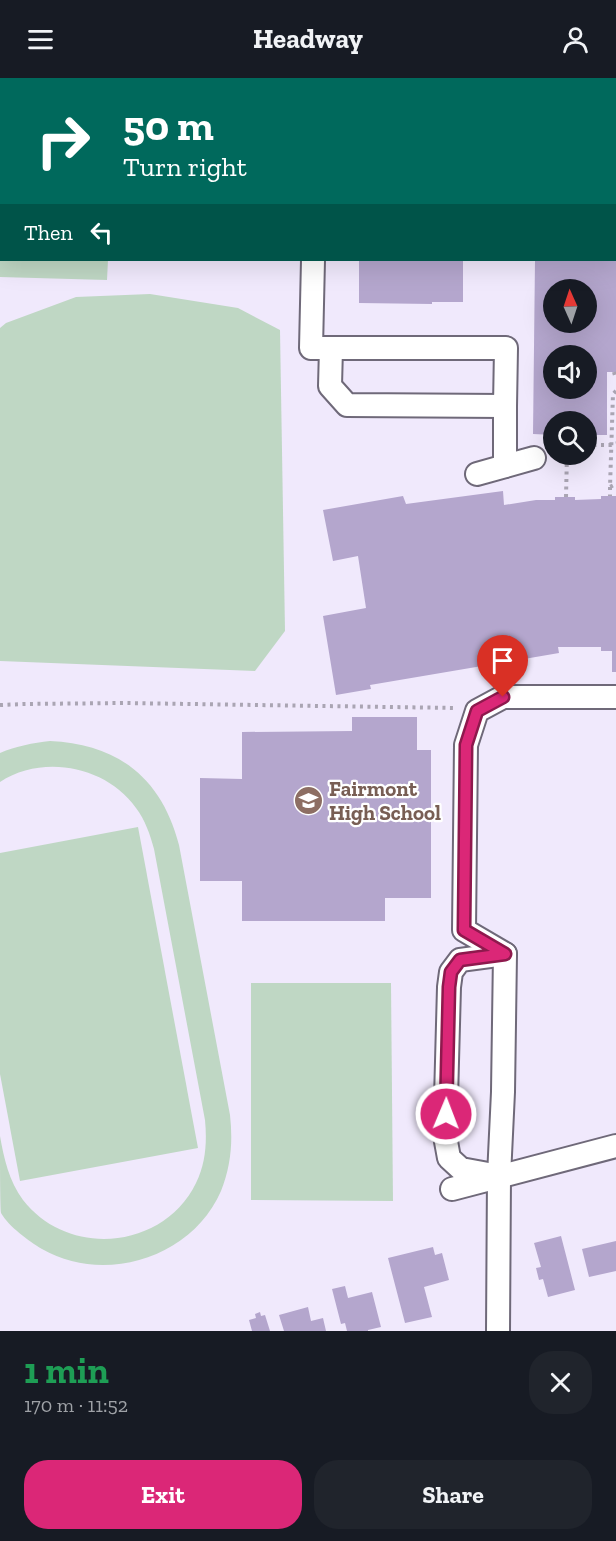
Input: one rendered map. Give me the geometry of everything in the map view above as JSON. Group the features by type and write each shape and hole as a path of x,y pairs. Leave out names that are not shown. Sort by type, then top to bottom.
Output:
{"street":[{"path":"313,261 311,348 506,348 505,466"},
{"path":"331,348 330,386 347,405 505,406"},
{"path":"477,474 534,458"},
{"path":"505,954 464,930 466,745 477,711 503,697 616,697"},
{"path":"498,1331 499,1176 505,954"},
{"path":"499,1176 461,1169 449,1158 445,1136 449,987 451,972 460,960 505,954"},
{"path":"452,1189 616,1146"}],"path":[{"path":"614,372 616,379"},
{"path":"610,496 614,444 613,394 616,391"},
{"path":"597,445 614,444"},
{"path":"566,497 567,465"},
{"path":"610,487 616,484"},
{"path":"0,705 124,703 457,708"}],"green space":[{"path":"0,261 108,261 107,280 0,277"},
{"path":"150,294 238,308 280,330 285,631 255,671 0,661 0,328 6,323 76,297"},
{"path":"50,741 97,749 117,758 134,769 161,801 179,845 230,1115 231,1144 227,1172 221,1191 208,1214 190,1233 168,1248 144,1259 118,1264 92,1265 66,1260 25,1238 1,1213 0,1136 8,1170 23,1200 42,1219 65,1232 90,1238 115,1238 139,1233 162,1222 181,1205 196,1183 205,1152 205,1120 154,849 142,817 123,794 108,782 73,769 35,768 17,773 0,782 0,753 12,748"},
{"path":"138,827 198,1148 20,1181 0,1074 0,853"},
{"path":"251,983 391,983 393,1201 251,1200"}],"building":[{"path":"359,261 463,261 463,302 359,303"},
{"path":"535,261 616,261 616,372 607,372 607,435 597,435 597,411 543,411 543,434 533,434"},
{"path":"503,491 504,505 536,500 555,500 555,497 575,497 575,500 616,496 616,672 612,672 612,651 601,651 601,647 558,647 559,653 370,685 371,689 336,695 323,616 366,608 358,556 333,561 323,510 403,496 406,504"},
{"path":"352,717 417,717 417,750 431,750 431,898 385,898 385,921 242,921 242,881 200,881 200,778 242,779 242,732 352,731"},
{"path":"561,1236 575,1290 548,1297 543,1279 539,1280 536,1268 541,1267 534,1243"},
{"path":"616,1241 616,1271 589,1277 582,1249"},
{"path":"433,1247 435,1255 442,1253 449,1280 424,1287 432,1317 405,1323 388,1258"},
{"path":"345,1286 348,1298 372,1292 381,1327 368,1331 347,1331 345,1323 341,1324 332,1289"},
{"path":"308,1307 311,1321 323,1318 326,1331 284,1331 279,1315"},
{"path":"260,1312 261,1316 265,1315 270,1331 252,1331 249,1320 256,1318 255,1314"}],"place":[{"name":"Fairmont High School","path":"308,800"}],"route":[{"path":"446,1114 451,972 460,960 505,954 464,930 466,745 477,711 503,697"}]}
